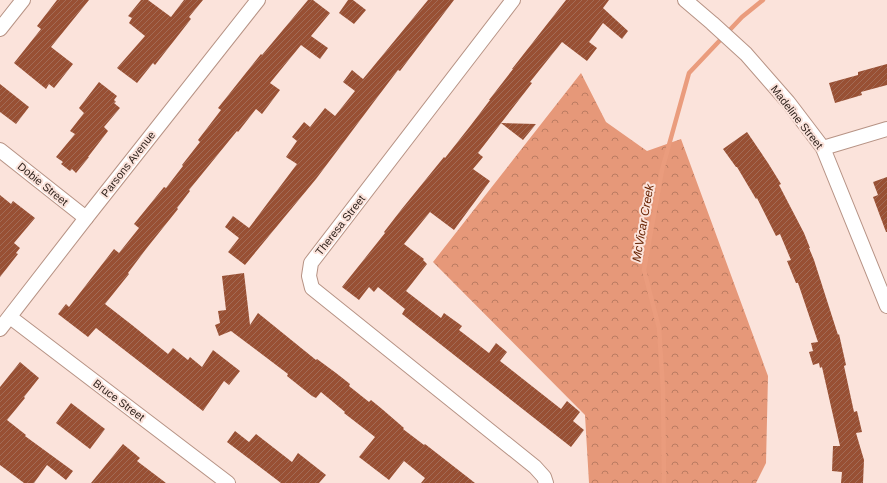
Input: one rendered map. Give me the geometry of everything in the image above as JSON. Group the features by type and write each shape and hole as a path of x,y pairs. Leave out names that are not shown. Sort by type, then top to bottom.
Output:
{"street":[{"path":"0,29 23,0"},
{"name":"Parsons Avenue","path":"0,329 258,0"},
{"name":"Theresa Street","path":"514,0 311,263 308,276 312,288 535,467 544,477 546,483"},
{"name":"Madeline Street","path":"685,0 712,22 746,54 788,102 823,148 887,306"},
{"path":"823,148 887,129"},
{"name":"Dobie Street","path":"0,150 86,218"},
{"name":"Bruce Street","path":"10,317 228,483"}],"green space":[{"path":"581,73 606,122 647,151 681,139 768,376 766,463 756,483 589,483 585,415 433,262"}],"building":[{"path":"57,0 89,0 51,47 73,64 54,88 49,84 46,89 14,63 41,29 37,26"},
{"path":"141,0 148,0 171,17 184,0 203,0 189,17 191,19 155,65 153,63 137,83 117,68 145,36 129,23 132,18 128,16"},
{"path":"308,0 313,0 330,13 311,36 328,48 320,59 301,45 270,83 280,90 262,114 256,109 238,132 237,131 189,190 190,191 177,208 178,209 105,304 168,354 173,348 188,360 190,357 202,367 213,350 240,371 229,385 224,381 203,411 96,328 88,337 58,314 66,304 69,307 114,249 119,253 139,228 134,224 164,187 166,188 183,166 182,165 200,142 198,140 221,110 218,108 261,54 262,55"},
{"path":"348,0 353,0 366,10 354,24 339,13"},
{"path":"428,0 454,0 400,71 398,70 316,179 245,265 228,252 239,238 225,227 233,216 249,228 297,164 286,157 297,141 292,137 304,122 310,127 325,108 335,116 355,91 343,82 352,70 363,79"},
{"path":"566,0 609,0 603,8 628,31 622,39 603,23 589,42 597,48 587,61 562,42 530,82 532,83 478,153 483,157 473,169 490,181 454,230 430,212 404,244 424,259 423,260 427,264 406,291 441,318 444,313 462,326 459,330 489,353 496,343 507,352 500,361 561,409 567,401 580,412 573,421 584,430 571,447 402,314 405,309 378,287 374,292 369,287 359,300 342,287 385,233 384,232 401,210 471,125 512,69"},
{"path":"887,64 887,85 861,92 862,95 835,103 829,83 858,75 858,72"},
{"path":"99,82 117,96 114,100 116,102 114,103 120,108 104,127 108,131 76,173 72,169 70,171 61,164 63,162 56,157 75,134 70,131 84,113 79,108"},
{"path":"0,84 29,107 16,124 0,112"},
{"path":"501,123 536,124 523,140"},
{"path":"747,132 781,184 779,185 804,233 838,335 839,334 854,412 857,411 862,432 856,433 864,460 863,483 841,483 842,472 832,471 833,446 840,446 822,367 820,368 819,363 813,365 809,352 813,351 811,343 818,342 798,283 796,283 787,261 791,260 780,234 776,236 757,198 756,199 737,167 723,149"},
{"path":"887,177 886,232 873,197 878,195 873,182"},
{"path":"0,195 11,204 13,201 35,218 14,243 20,248 16,253 18,254 0,277"},
{"path":"244,273 250,325 258,313 316,360 317,359 350,384 349,386 369,402 371,400 404,428 403,429 424,445 425,444 475,483 421,483 425,478 404,461 389,480 359,457 375,437 344,413 345,412 321,392 316,398 312,396 287,376 288,374 231,331 219,336 215,325 220,323 218,311 226,310 222,276"},
{"path":"20,362 39,378 7,420 26,435 25,436 73,471 66,480 47,465 34,483 24,483 0,465 0,387"},
{"path":"71,403 105,429 90,449 56,423"},
{"path":"235,431 249,442 256,434 292,462 298,453 326,475 319,483 281,483 227,442"},
{"path":"123,444 140,458 137,461 166,483 91,483"}],"waterway":[{"name":"McVicar Creek","path":"664,483 663,389 659,328 644,270 662,170 689,73 742,17 763,0"}]}
